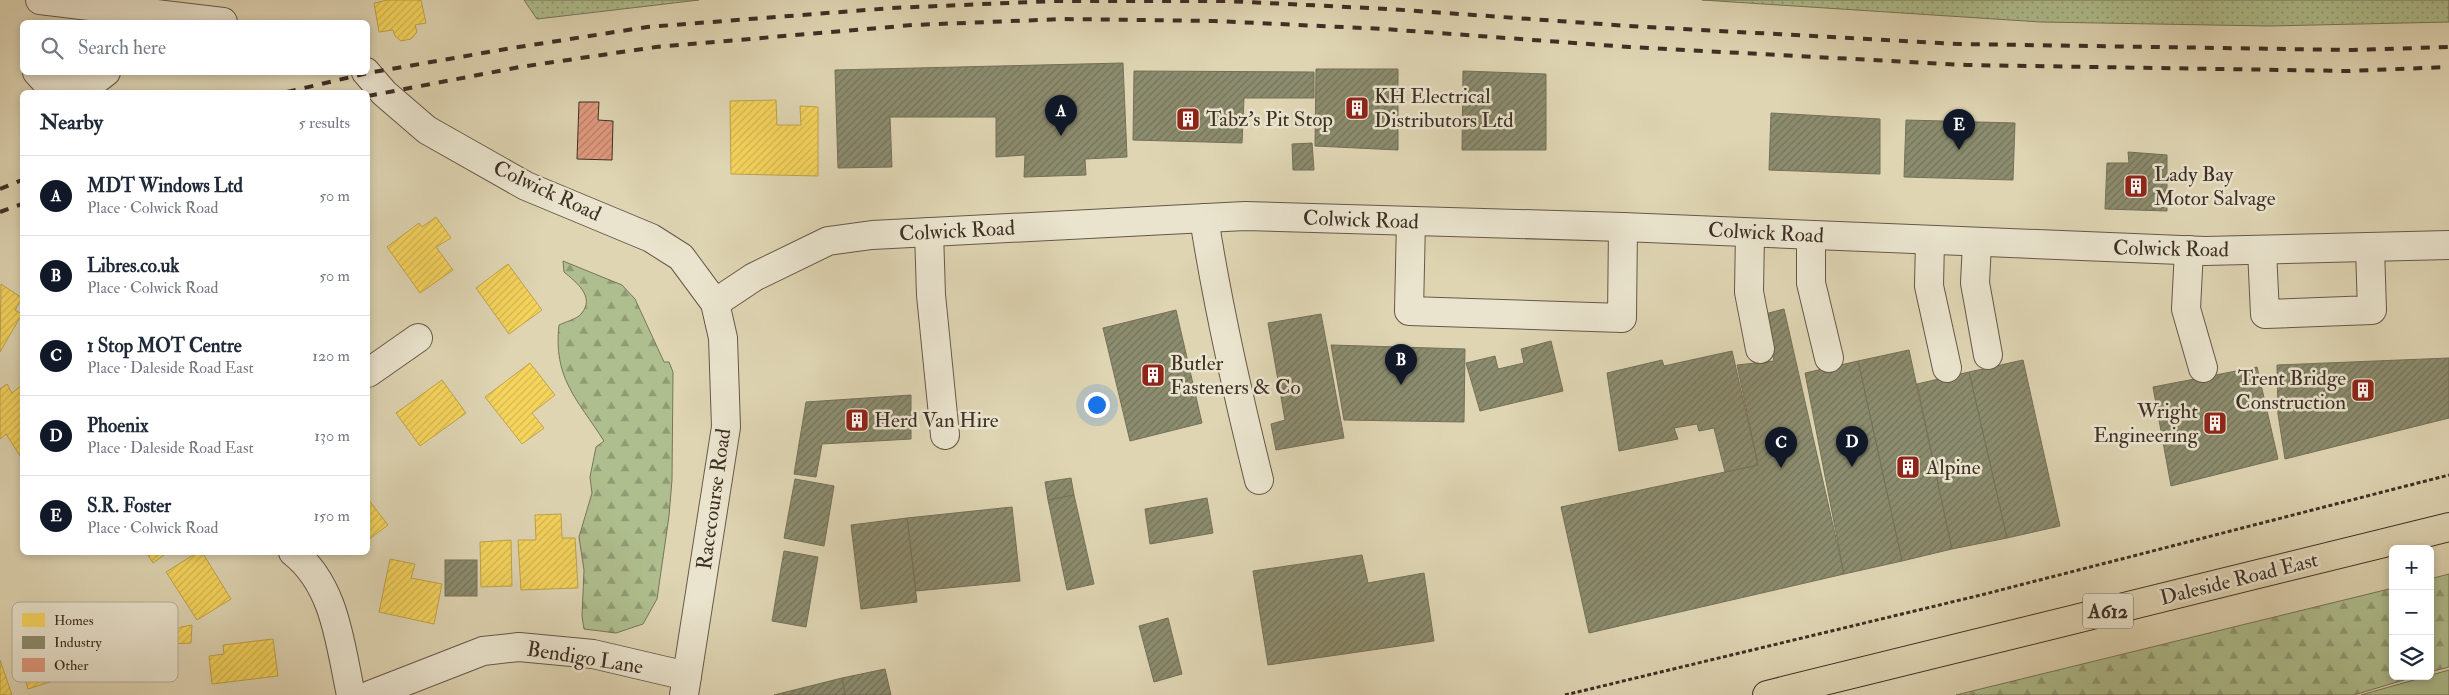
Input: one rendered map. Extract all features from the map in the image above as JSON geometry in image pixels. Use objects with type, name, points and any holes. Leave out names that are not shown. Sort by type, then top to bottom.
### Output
[{"type":"main road","name":"Daleside Road East","points":[[1767,695],[2449,527]]},
{"type":"street","points":[[33,20],[40,0],[135,17],[188,20]]},
{"type":"street","points":[[40,75],[48,84],[93,82],[102,75]]},
{"type":"street","name":"Colwick Road","points":[[369,75],[384,93],[427,130],[526,186],[651,238],[681,256],[715,302],[754,277],[828,241],[872,235],[1245,216],[1623,227],[1977,243],[2189,250],[2449,245]]},
{"type":"street","points":[[1204,218],[1216,301],[1259,480]]},
{"type":"street","points":[[1412,221],[1409,311],[1622,318],[1623,227]]},
{"type":"street","points":[[929,232],[931,295],[944,435]]},
{"type":"street","points":[[1750,233],[1749,292],[1760,349]]},
{"type":"street","points":[[1812,236],[1811,283],[1829,358]]},
{"type":"street","points":[[1930,241],[1929,286],[1946,368]]},
{"type":"street","points":[[1977,243],[1976,283],[1988,355]]},
{"type":"street","points":[[2262,250],[2265,314],[2372,310],[2370,248]]},
{"type":"street","points":[[2189,250],[2186,309],[2203,368]]},
{"type":"street","name":"Racecourse Road","points":[[686,686],[726,427],[723,338],[715,302]]},
{"type":"street","points":[[372,361],[418,338]]},
{"type":"street","points":[[297,555],[305,562],[330,601],[351,695]]},
{"type":"street","name":"Bendigo Lane","points":[[370,695],[483,651],[519,647],[593,654],[686,686]]},
{"type":"path","points":[[1565,695],[1981,595],[2449,475]]},
{"type":"green space","points":[[524,0],[699,0],[537,19]]},
{"type":"green space","points":[[1702,0],[2449,0],[2449,22],[2269,26],[2041,22]]},
{"type":"green space","points":[[563,261],[622,285],[635,299],[664,362],[669,362],[673,372],[672,480],[669,516],[657,599],[643,624],[616,633],[584,629],[582,616],[584,570],[579,537],[592,493],[590,477],[596,447],[604,441],[576,400],[563,374],[558,343],[559,325],[579,316],[585,308],[586,302],[583,290],[564,272]]},
{"type":"green space","points":[[2449,574],[2449,667],[2434,671],[2434,590],[2434,578]]},
{"type":"green space","points":[[2389,589],[2389,680],[2404,680],[2354,695],[1956,695]]},
{"type":"green space","points":[[2449,670],[2449,695],[2361,695],[2414,680],[2434,680],[2434,674]]},
{"type":"building: Homes","points":[[388,0],[421,0],[426,23],[415,25],[417,32],[411,39],[401,41],[395,36],[393,30],[379,32],[374,3]]},
{"type":"building: Homes","points":[[776,100],[777,125],[801,125],[800,106],[818,107],[818,176],[731,174],[730,101]]},
{"type":"building: Homes","points":[[436,217],[451,238],[436,247],[453,270],[420,293],[387,247],[419,223],[422,227]]},
{"type":"building: Homes","points":[[508,264],[542,310],[509,334],[476,288]]},
{"type":"building: Homes","points":[[1,284],[20,297],[20,301],[15,310],[20,313],[20,317],[0,352]]},
{"type":"building: Homes","points":[[530,363],[555,395],[532,413],[544,428],[522,444],[485,397]]},
{"type":"building: Homes","points":[[442,380],[466,413],[420,446],[396,413]]},
{"type":"building: Homes","points":[[7,384],[12,393],[20,387],[20,456],[6,434],[0,439],[0,389]]},
{"type":"building: Homes","points":[[370,502],[388,525],[370,538]]},
{"type":"building: Homes","points":[[561,514],[562,538],[575,538],[578,588],[521,590],[518,540],[536,540],[535,515]]},
{"type":"building: Homes","points":[[511,540],[512,586],[481,587],[480,542]]},
{"type":"building: Homes","points":[[148,555],[164,555],[153,563]]},
{"type":"building: Homes","points":[[193,555],[204,555],[231,599],[197,620],[166,572]]},
{"type":"building: Homes","points":[[390,559],[415,564],[411,578],[442,584],[434,624],[379,612]]},
{"type":"building: Homes","points":[[192,625],[191,643],[178,644],[178,628]]},
{"type":"building: Homes","points":[[273,639],[278,676],[212,684],[209,656],[224,654],[223,645]]},
{"type":"building: Homes","points":[[0,660],[12,695],[0,695]]},
{"type":"building: Homes","points":[[26,682],[50,682],[28,689]]},
{"type":"building: Industry","points":[[1123,63],[1127,157],[1085,159],[1086,175],[1024,177],[1025,155],[996,157],[996,117],[890,117],[892,167],[838,168],[835,70]]},
{"type":"building: Industry","name":"KH Electrical Distributors Ltd","points":[[1316,69],[1398,69],[1398,150],[1315,146]]},
{"type":"building: Industry","name":"Tabz's Pit Stop","points":[[1134,71],[1314,72],[1314,98],[1244,98],[1242,143],[1133,140]]},
{"type":"building: Industry","points":[[1463,71],[1546,74],[1546,150],[1462,150]]},
{"type":"building: Industry","points":[[1771,113],[1880,119],[1880,174],[1769,170]]},
{"type":"building: Industry","points":[[1906,120],[2015,123],[2013,180],[1904,177]]},
{"type":"building: Industry","points":[[1312,143],[1314,170],[1293,170],[1292,144]]},
{"type":"building: Industry","name":"Lady Bay Motor Salvage","points":[[2128,152],[2167,155],[2167,211],[2105,209],[2107,163],[2129,163]]},
{"type":"building: Industry","points":[[1784,309],[1844,574],[1589,633],[1561,507],[1758,465],[1737,365],[1774,361],[1765,314]]},
{"type":"building: Industry","name":"Butler Fasteners & Co","points":[[1176,310],[1202,423],[1130,441],[1103,328]]},
{"type":"building: Industry","points":[[1321,314],[1344,438],[1276,450],[1271,424],[1285,420],[1268,323]]},
{"type":"building: Industry","points":[[1551,341],[1563,391],[1480,411],[1466,363],[1495,356],[1498,369],[1524,363],[1521,349]]},
{"type":"building: Industry","points":[[1331,345],[1465,349],[1464,422],[1344,420]]},
{"type":"building: Industry","name":"Alpine","points":[[1909,350],[1952,549],[1902,561],[1858,361]]},
{"type":"building: Industry","points":[[1732,351],[1758,465],[1725,472],[1714,428],[1699,431],[1697,424],[1674,428],[1678,439],[1619,451],[1607,373],[1662,360],[1664,366]]},
{"type":"building: Industry","name":"Trent Bridge Construction","points":[[2449,358],[2449,418],[2285,459],[2278,414],[2277,365]]},
{"type":"building: Industry","points":[[2023,360],[2060,526],[2007,538],[1969,372]]},
{"type":"building: Industry","points":[[1858,361],[1902,561],[1844,574],[1805,373]]},
{"type":"building: Industry","name":"Wright Engineering","points":[[2257,367],[2278,459],[2171,486],[2153,387]]},
{"type":"building: Industry","points":[[1969,372],[2007,538],[1952,549],[1917,384]]},
{"type":"building: Industry","name":"Herd Van Hire","points":[[911,395],[911,439],[822,444],[816,477],[794,474],[806,402]]},
{"type":"building: Industry","points":[[1071,478],[1074,495],[1048,500],[1045,482]]},
{"type":"building: Industry","points":[[795,479],[834,486],[824,546],[784,538]]},
{"type":"building: Industry","points":[[1074,495],[1094,584],[1067,590],[1048,500]]},
{"type":"building: Industry","points":[[1207,498],[1213,533],[1150,544],[1145,509]]},
{"type":"building: Industry","points":[[1012,507],[1020,581],[916,591],[907,518]]},
{"type":"building: Industry","points":[[907,518],[917,602],[861,609],[851,525]]},
{"type":"building: Industry","points":[[784,551],[818,557],[806,627],[772,621]]},
{"type":"building: Industry","points":[[1362,555],[1368,583],[1424,573],[1434,641],[1268,665],[1253,571]]},
{"type":"building: Industry","points":[[445,560],[477,560],[477,596],[445,596]]},
{"type":"building: Industry","points":[[1168,618],[1182,674],[1154,682],[1139,626]]},
{"type":"building: Industry","points":[[885,669],[891,695],[845,695],[842,678]]},
{"type":"building: Industry","points":[[842,678],[845,695],[774,695]]},
{"type":"building: Other","points":[[579,102],[599,102],[598,120],[613,121],[612,160],[577,159]]},
{"type":"railway","points":[[370,73],[647,27],[892,8],[1054,1],[1226,1],[1389,9],[1629,26],[1959,44],[2352,50],[2449,47]]},
{"type":"railway","points":[[370,96],[520,67],[656,47],[913,25],[1064,19],[1215,21],[1384,29],[1629,47],[1966,65],[2348,71],[2449,67]]},
{"type":"railway","points":[[296,90],[359,75]]},
{"type":"railway","points":[[0,189],[20,181]]},
{"type":"railway","points":[[0,212],[20,205]]},
{"type":"place","name":"KH Electrical Distributors Ltd","points":[[1357,108]]},
{"type":"place","name":"Tabz's Pit Stop","points":[[1188,119]]},
{"type":"place","name":"MDT Windows Ltd","points":[[1061,136]]},
{"type":"place","name":"S.R. Foster","points":[[1959,150]]},
{"type":"place","name":"Lady Bay Motor Salvage","points":[[2136,186]]},
{"type":"place","name":"Butler Fasteners & Co","points":[[1153,375]]},
{"type":"place","name":"Libres.co.uk","points":[[1401,385]]},
{"type":"place","name":"Trent Bridge Construction","points":[[2363,390]]},
{"type":"place","name":"Herd Van Hire","points":[[857,420]]},
{"type":"place","name":"Wright Engineering","points":[[2215,423]]},
{"type":"place","name":"Phoenix","points":[[1852,467]]},
{"type":"place","name":"Alpine","points":[[1908,467]]},
{"type":"place","name":"1 Stop MOT Centre","points":[[1781,468]]}]
